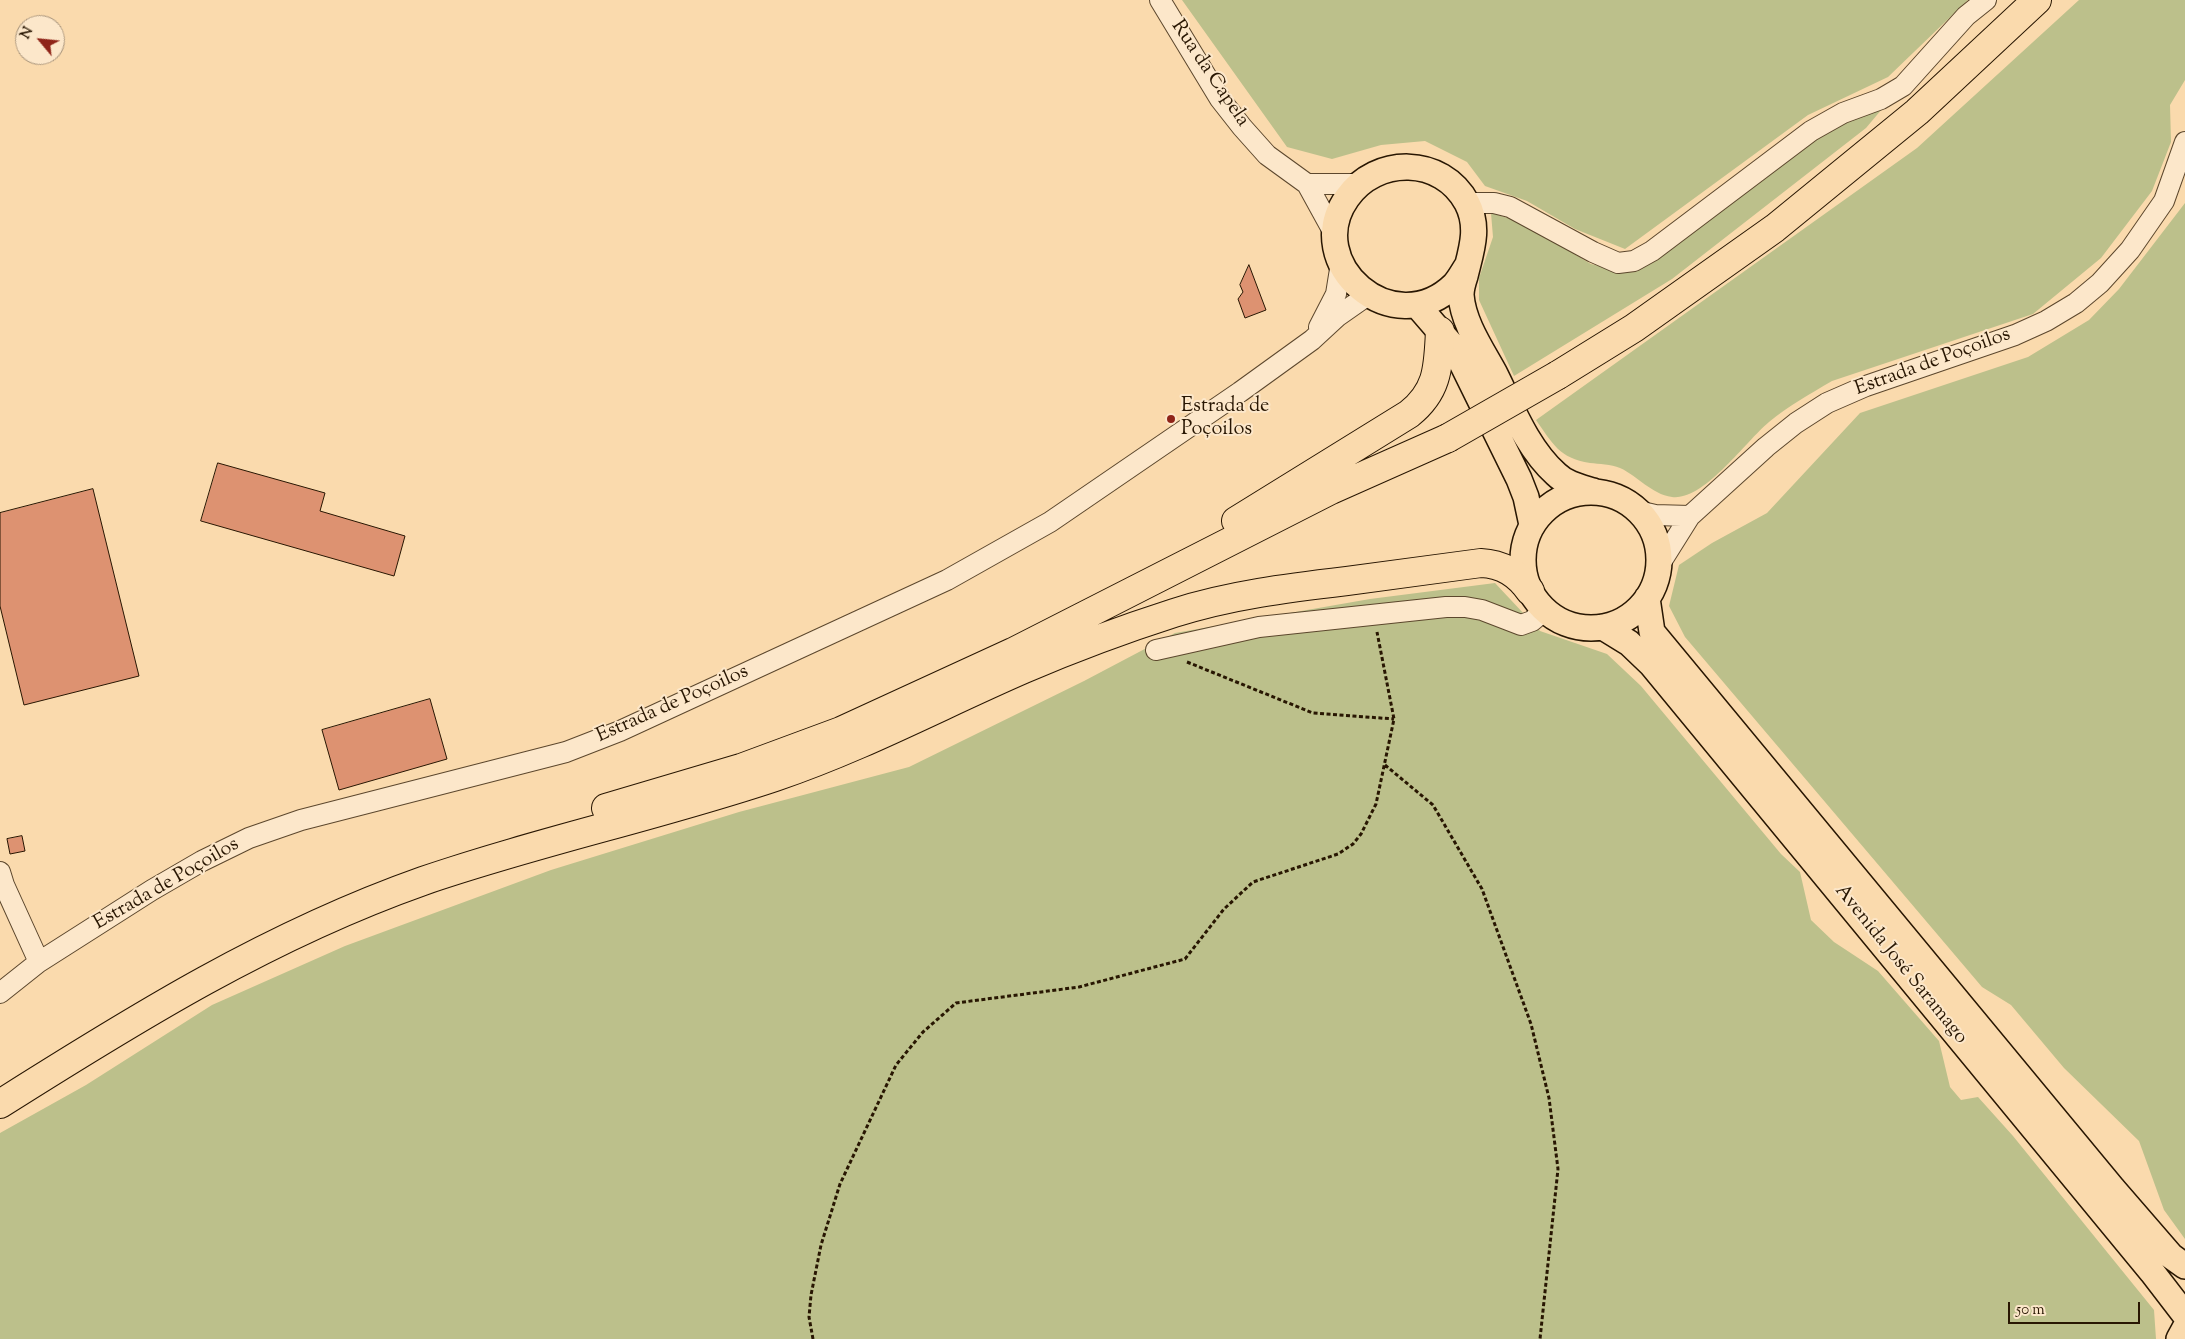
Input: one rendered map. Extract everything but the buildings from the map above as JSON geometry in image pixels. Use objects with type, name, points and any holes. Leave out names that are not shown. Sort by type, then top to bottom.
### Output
[{"type":"highway","points":[[0,1104],[104,1038],[193,986],[266,947],[355,907],[497,857],[688,805],[778,776],[836,754],[1019,660],[1324,510],[1558,375],[1634,328],[1775,228],[1917,112],[2038,0]]},
{"type":"highway","points":[[1019,660],[1146,577],[1408,414],[1422,403],[1432,387],[1437,371],[1440,331]]},
{"type":"highway","points":[[0,1082],[194,964],[322,902],[460,850],[741,768],[841,731],[1019,660],[1232,597],[1481,563],[1490,564],[1514,573],[1522,580],[1537,601]]},
{"type":"main road","name":"Estrada de Poçoilos","points":[[1468,266],[1455,284],[1437,298],[1417,305],[1400,306],[1368,296],[1352,282],[1341,263],[1335,235],[1338,216],[1346,199],[1359,184],[1376,172],[1396,167],[1417,167],[1437,174],[1454,186],[1467,203],[1474,224],[1474,246],[1461,292],[1466,320],[1529,441],[1543,461],[1557,475],[1573,485],[1593,492],[1613,495],[1638,510],[1646,520],[1656,542],[1658,566],[1653,588],[1647,598],[1627,617],[1603,627],[1578,627],[1566,623],[1537,601],[1526,581],[1523,558],[1524,547],[1532,525],[1548,507],[1558,500],[1575,494],[1593,492]]},
{"type":"main road","points":[[1417,305],[1455,350],[1526,497],[1532,525]]},
{"type":"main road","name":"Avenida José Saramago","points":[[1647,598],[1652,632],[2113,1189],[2172,1256],[2185,1266]]},
{"type":"main road","name":"Avenida José Saramago","points":[[1603,627],[1629,643],[1652,665],[2152,1272],[2185,1315]]},
{"type":"main road","points":[[2179,1339],[2185,1328]]},
{"type":"street","name":"Rua da Capela","points":[[1160,0],[1220,99],[1267,154],[1307,184],[1335,235]]},
{"type":"street","points":[[1467,203],[1494,203],[1510,207],[1601,256],[1618,263],[1634,261],[1652,252],[1811,131],[1843,113],[1881,99],[1903,86],[1966,16],[1986,0]]},
{"type":"street","name":"Estrada de Poçoilos","points":[[1658,566],[1690,516],[1766,447],[1796,423],[1827,403],[1866,386],[2015,334],[2046,321],[2076,303],[2100,283],[2130,250],[2164,201],[2185,142]]},
{"type":"street","points":[[1307,184],[1359,184]]},
{"type":"street","name":"Estrada de Poçoilos","points":[[2164,201],[2185,187]]},
{"type":"street","name":"Estrada de Poçoilos","points":[[1312,340],[1336,294],[1341,263]]},
{"type":"street","name":"Estrada de Poçoilos","points":[[0,993],[39,962],[152,890],[202,861],[249,838],[301,820],[566,752],[620,731],[947,580],[1050,522],[1240,392],[1312,340],[1338,316],[1368,296]]},
{"type":"street","name":"Estrada de Poçoilos","points":[[1638,510],[1655,515],[1690,516]]},
{"type":"street","points":[[1156,650],[1260,627],[1446,607],[1465,607],[1482,610],[1521,625],[1532,622],[1537,601]]},
{"type":"street","points":[[0,872],[39,962]]},
{"type":"path","points":[[813,1339],[809,1317],[811,1295],[821,1245],[840,1184],[896,1065],[923,1032],[956,1003],[1079,987],[1185,959],[1224,909],[1253,882],[1338,854],[1353,844],[1361,834],[1376,804],[1394,719],[1374,616]]},
{"type":"path","points":[[1156,650],[1313,713],[1394,719]]},
{"type":"path","points":[[1385,765],[1433,806],[1482,889],[1531,1024],[1549,1098],[1558,1170],[1540,1339]]},
{"type":"green space","points":[[1182,0],[1968,0],[1888,77],[1808,115],[1625,249],[1575,229],[1527,201],[1485,186],[1467,162],[1425,141],[1381,145],[1332,159],[1287,147]]},
{"type":"green space","points":[[2079,0],[2185,0],[2185,80],[2170,105],[2171,142],[2152,191],[2101,258],[2033,314],[1832,381],[1776,416],[1724,468],[1697,490],[1684,496],[1672,497],[1664,495],[1651,489],[1620,468],[1571,458],[1552,443],[1536,420],[1917,148]]},
{"type":"green space","points":[[1882,109],[1866,128],[1672,279],[1514,376],[1479,300],[1479,278],[1493,237],[1491,213],[1521,222],[1591,264],[1627,273],[1835,125]]},
{"type":"green space","points":[[2185,203],[2185,1239],[2164,1210],[2139,1141],[2064,1068],[2011,1005],[1982,987],[1685,637],[1669,606],[1679,565],[1712,543],[1767,513],[1860,413],[2028,357],[2089,320],[2119,289]]},
{"type":"green space","points":[[1495,583],[1540,631],[1607,654],[1641,686],[1781,854],[1800,872],[1811,920],[1834,942],[1878,971],[1939,1041],[1950,1087],[1961,1100],[1978,1097],[2013,1136],[2154,1310],[2156,1339],[0,1339],[0,1133],[86,1085],[212,1005],[345,946],[551,870],[739,812],[909,767],[1084,681],[1175,633],[1370,599]]},
{"type":"place","name":"Estrada de Poçoilos","points":[[1171,419]]}]
